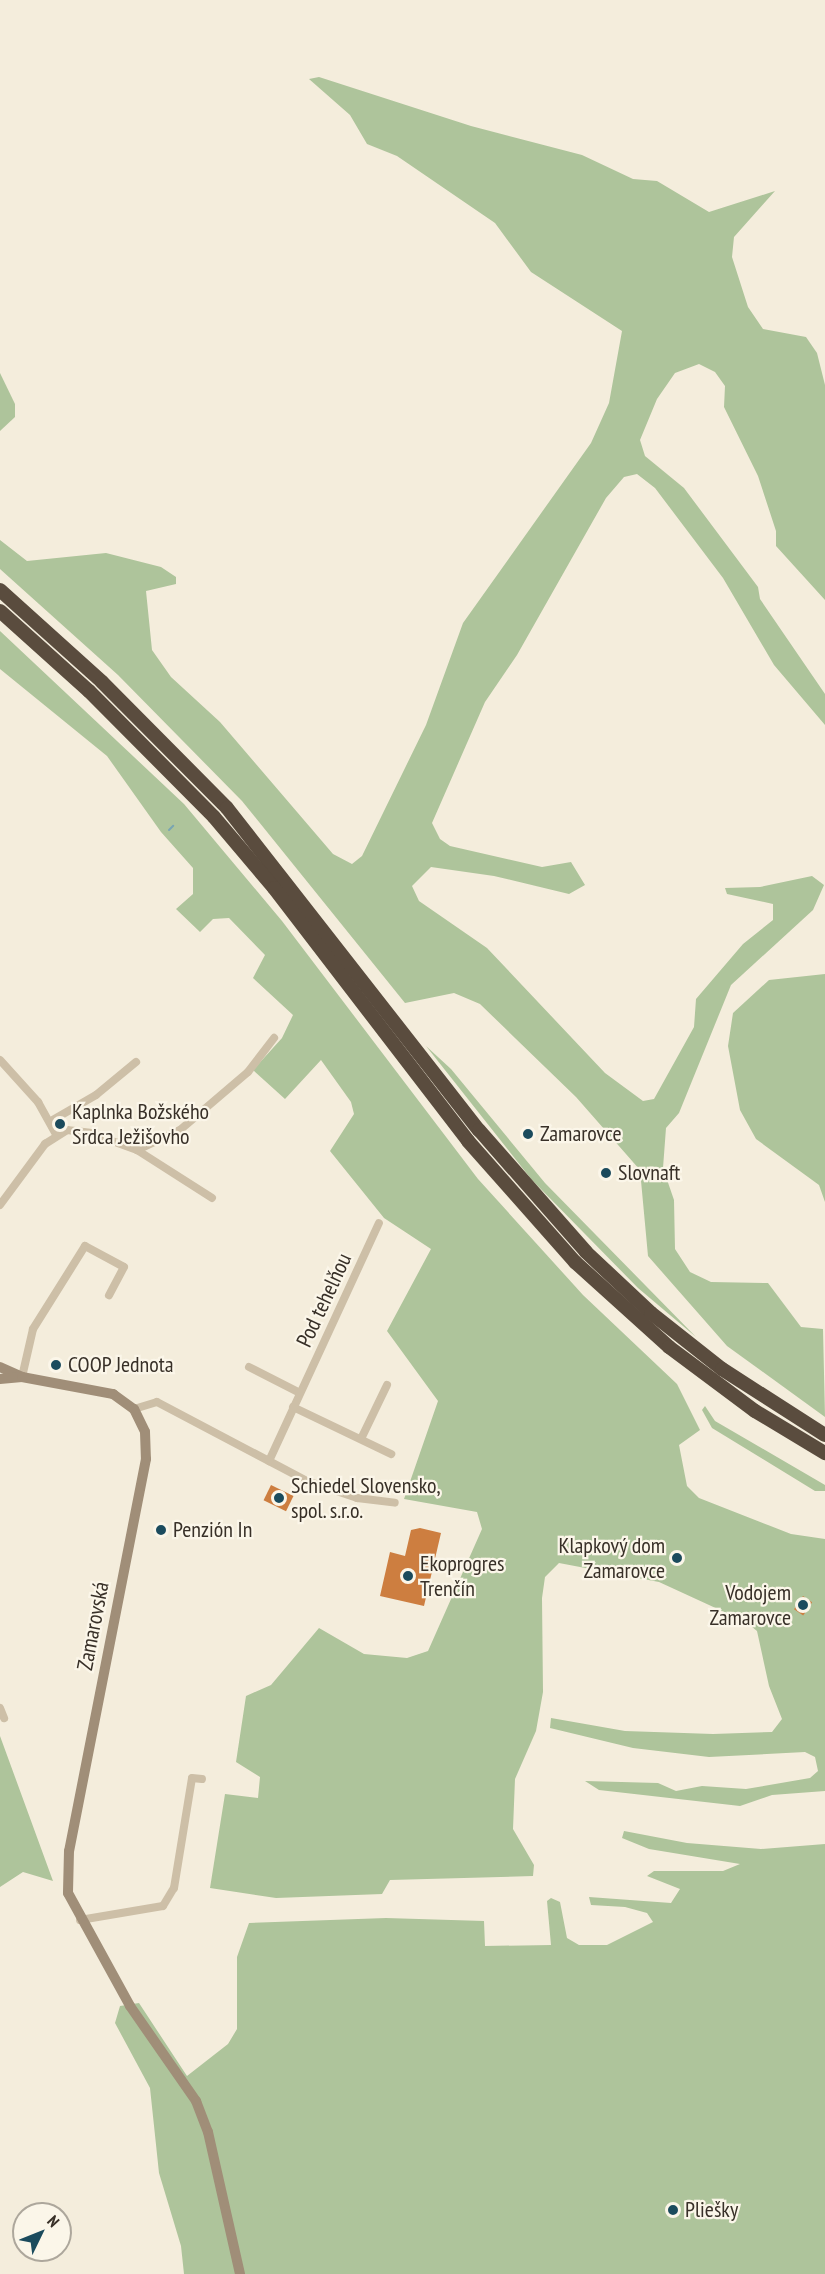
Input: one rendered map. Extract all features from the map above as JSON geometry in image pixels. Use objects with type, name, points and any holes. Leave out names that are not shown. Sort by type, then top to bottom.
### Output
[{"type":"highway","points":[[0,590],[102,682],[227,808],[479,1130],[586,1252],[651,1313],[722,1369],[825,1435]]},
{"type":"highway","points":[[0,611],[90,691],[214,818],[274,888],[474,1148],[575,1262],[669,1347],[755,1411],[825,1453]]},
{"type":"main road","points":[[0,1367],[22,1377]]},
{"type":"main road","points":[[0,1379],[22,1377],[102,1390],[135,1409]]},
{"type":"main road","name":"Zamarovská","points":[[135,1409],[145,1432],[146,1459],[69,1851],[68,1893],[80,1920],[141,2024],[196,2101],[207,2132],[240,2274]]},
{"type":"street","points":[[137,1150],[180,1131],[248,1072],[274,1038]]},
{"type":"street","points":[[0,1060],[51,1121],[56,1134]]},
{"type":"street","points":[[51,1121],[96,1095],[136,1062]]},
{"type":"street","points":[[0,1205],[56,1134],[78,1130],[137,1150],[212,1198]]},
{"type":"street","name":"Pod tehelňou","points":[[269,1461],[380,1223]]},
{"type":"street","points":[[22,1377],[33,1329],[86,1246],[124,1267],[109,1295]]},
{"type":"street","points":[[249,1367],[300,1393]]},
{"type":"street","points":[[361,1439],[387,1385]]},
{"type":"street","points":[[135,1409],[157,1402],[269,1461],[331,1490],[395,1503]]},
{"type":"street","points":[[293,1407],[391,1454]]},
{"type":"street","points":[[0,1708],[4,1718]]},
{"type":"street","points":[[80,1920],[163,1906],[174,1888],[192,1778],[202,1779]]},
{"type":"green space","points":[[319,77],[471,126],[582,155],[633,179],[657,181],[709,212],[775,191],[734,237],[732,257],[748,307],[763,329],[806,337],[817,353],[825,385],[825,600],[776,546],[776,531],[758,476],[724,407],[725,386],[715,372],[699,364],[675,373],[657,399],[640,440],[645,456],[684,488],[758,587],[760,599],[825,694],[825,725],[774,665],[723,578],[655,488],[637,474],[624,477],[606,498],[517,655],[485,702],[432,823],[440,839],[450,846],[542,867],[571,862],[585,885],[569,894],[494,876],[431,867],[412,886],[419,901],[487,948],[605,1073],[643,1101],[654,1099],[694,1027],[696,999],[743,944],[773,920],[773,904],[727,894],[725,888],[760,887],[812,876],[824,885],[813,910],[731,985],[679,1113],[666,1128],[663,1168],[674,1200],[675,1249],[690,1272],[711,1282],[768,1283],[801,1327],[823,1329],[825,1417],[727,1346],[648,1256],[640,1170],[576,1097],[480,1004],[454,993],[405,1003],[242,801],[118,675],[0,569],[0,540],[27,561],[106,553],[161,567],[176,577],[176,584],[146,591],[152,650],[171,677],[220,722],[333,854],[352,864],[362,856],[426,725],[463,623],[591,443],[609,403],[622,331],[531,272],[495,223],[397,156],[367,144],[350,115],[309,79]]},
{"type":"green space","points":[[0,373],[15,404],[15,417],[0,431]]},
{"type":"green space","points":[[0,631],[184,804],[282,921],[478,1179],[583,1295],[677,1384],[700,1430],[679,1445],[687,1486],[699,1498],[791,1534],[825,1539],[825,1791],[772,1795],[740,1806],[599,1790],[585,1781],[658,1783],[676,1791],[702,1786],[746,1789],[810,1778],[818,1771],[815,1757],[805,1752],[709,1757],[633,1748],[550,1728],[551,1718],[625,1731],[713,1734],[772,1732],[782,1719],[769,1686],[757,1631],[746,1622],[659,1582],[559,1563],[545,1577],[542,1598],[543,1692],[536,1731],[515,1779],[513,1829],[534,1865],[533,1876],[390,1880],[382,1894],[276,1898],[210,1888],[225,1794],[258,1798],[260,1777],[236,1762],[246,1696],[271,1685],[319,1628],[364,1654],[407,1658],[428,1651],[482,1529],[477,1512],[404,1499],[438,1401],[387,1331],[431,1249],[384,1218],[330,1151],[354,1114],[351,1102],[321,1060],[285,1099],[253,1070],[282,1038],[293,1015],[253,978],[265,955],[229,918],[213,919],[200,932],[176,909],[193,894],[193,868],[161,832],[107,756],[0,669]]},
{"type":"green space","points":[[825,974],[825,1202],[819,1185],[756,1139],[740,1110],[728,1046],[733,1013],[769,980]]},
{"type":"green space","points":[[426,1046],[451,1069],[545,1183],[696,1337],[638,1288],[532,1180]]},
{"type":"green space","points":[[705,1406],[715,1421],[825,1485],[825,1491],[815,1491],[712,1428],[702,1410]]},
{"type":"green space","points":[[0,1736],[53,1881],[23,1872],[0,1887]]},
{"type":"green space","points":[[624,1831],[687,1843],[761,1849],[825,1844],[825,2274],[184,2274],[181,2246],[159,2173],[150,2088],[115,2023],[120,2006],[139,2003],[187,2076],[228,2044],[237,2029],[237,1957],[249,1923],[386,1918],[484,1921],[485,1946],[551,1945],[547,1901],[551,1898],[560,1902],[567,1938],[579,1945],[607,1945],[653,1922],[647,1913],[625,1907],[591,1905],[589,1897],[671,1903],[680,1889],[647,1876],[654,1871],[723,1871],[740,1864],[649,1849],[622,1838]]},
{"type":"building","name":"Schiedel Slovensko, spol. s.r.o.","points":[[271,1485],[293,1496],[286,1511],[264,1500]]},
{"type":"building","name":"Ekoprogres Trenčín","points":[[420,1528],[441,1533],[424,1606],[380,1596],[390,1552],[405,1556],[411,1530]]},
{"type":"building","name":"Vodojem Zamarovce","points":[[803,1596],[812,1602],[803,1615],[794,1609]]},
{"type":"waterway","points":[[169,830],[173,826]]},
{"type":"place","name":"Kaplnka Božského Srdca Ježišovho","points":[[60,1124]]},
{"type":"place","name":"Zamarovce","points":[[528,1134]]},
{"type":"place","name":"Slovnaft","points":[[606,1173]]},
{"type":"place","name":"COOP Jednota","points":[[56,1365]]},
{"type":"place","name":"Schiedel Slovensko, spol. s.r.o.","points":[[279,1498]]},
{"type":"place","name":"Penzión In","points":[[161,1530]]},
{"type":"place","name":"Klapkový dom Zamarovce","points":[[677,1558]]},
{"type":"place","name":"Ekoprogres Trenčín","points":[[408,1576]]},
{"type":"place","name":"Vodojem Zamarovce","points":[[803,1605]]},
{"type":"place","name":"Pliešky","points":[[673,2210]]}]
